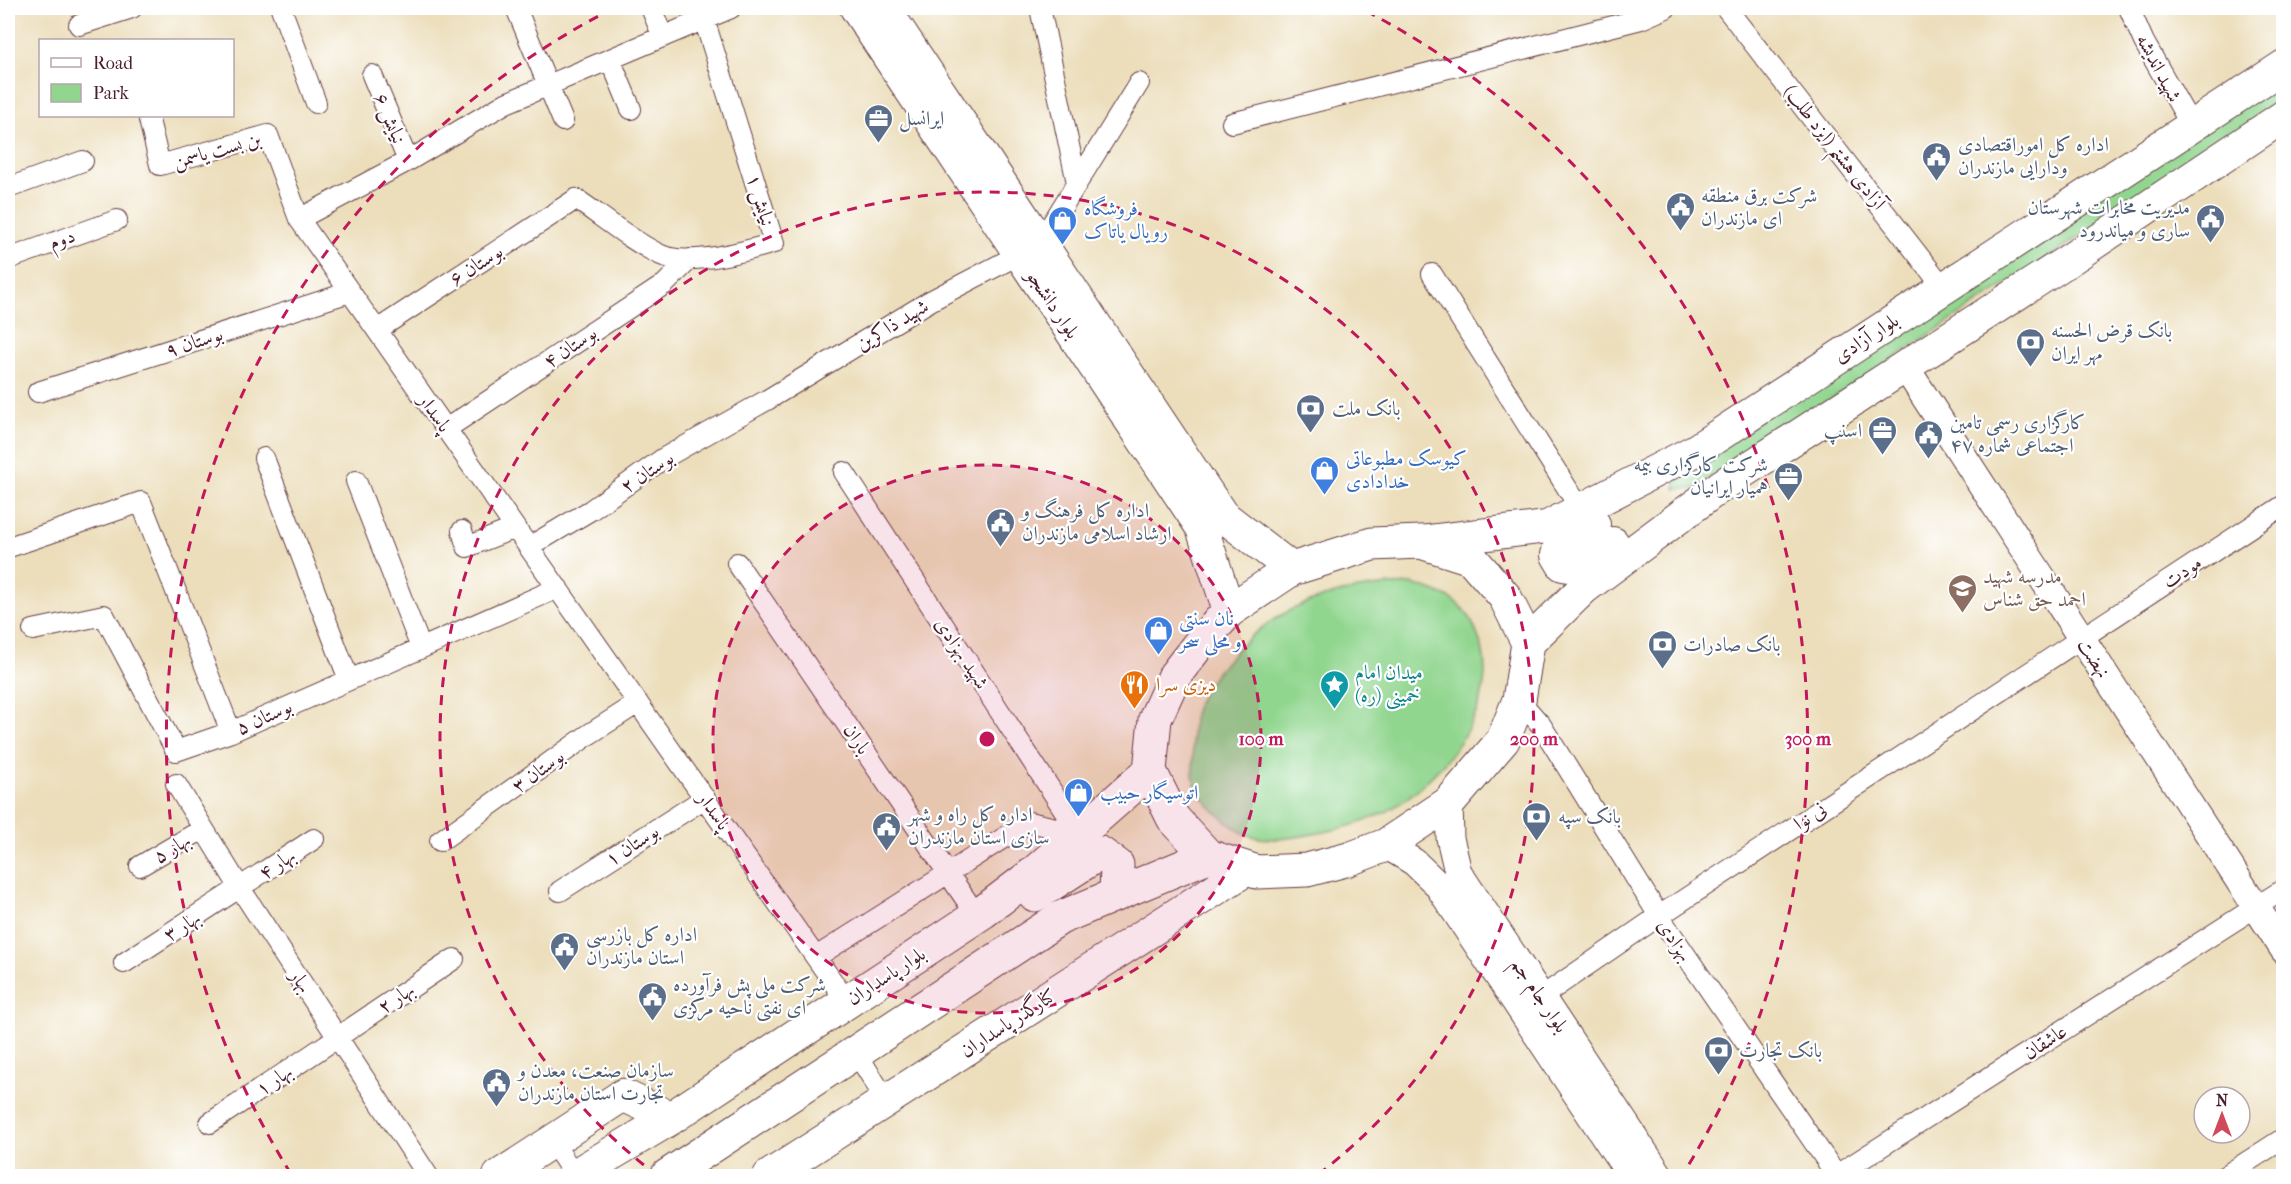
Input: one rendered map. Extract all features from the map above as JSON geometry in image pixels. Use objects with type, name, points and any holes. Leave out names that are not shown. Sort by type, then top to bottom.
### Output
[{"type":"highway","points":[[1421,542],[1471,558],[1505,597],[1528,643],[1519,700],[1503,740],[1449,803],[1386,845],[1349,859],[1307,870],[1257,872],[1208,856],[1173,818],[1150,771],[1155,719],[1175,675],[1202,640],[1229,611],[1292,569],[1372,544],[1421,542]]},
{"type":"highway","name":"بلوار پاسداران","points":[[575,1176],[671,1118],[980,914],[1034,873],[1150,771]]},
{"type":"highway","points":[[980,914],[1017,904],[1044,890],[1100,853],[1117,865],[1116,895]]},
{"type":"highway","points":[[667,1176],[1060,918],[1208,856]]},
{"type":"main road","name":"بلوار دانشجو","points":[[856,8],[1222,515],[1292,569]]},
{"type":"main road","name":"بلوار دانشجو","points":[[884,8],[1202,528],[1229,611]]},
{"type":"main road","name":"بلوار آزادی","points":[[1421,542],[1547,527],[1696,450],[2283,66]]},
{"type":"main road","points":[[1528,643],[1583,589],[1721,486],[1904,365],[2069,260],[2283,116]]},
{"type":"main road","name":"نهضت","points":[[1904,365],[2283,950]]},
{"type":"main road","points":[[1696,450],[1637,500],[1564,540],[1557,549],[1559,561],[1568,568],[1575,567],[1652,516],[1721,486]]},
{"type":"main road","name":"بلوار جام جم","points":[[1449,803],[1450,838],[1458,872],[1541,997],[1564,1054],[1631,1176]]},
{"type":"main road","name":"بلوار جام جم","points":[[1386,845],[1414,862],[1437,884],[1564,1054],[1660,1176]]},
{"type":"main road","name":"کنارگذر پاسداران","points":[[769,1176],[1247,869]]},
{"type":"main road","points":[[499,1176],[622,1095],[671,1118]]},
{"type":"street","points":[[79,25],[132,8]]},
{"type":"street","points":[[281,8],[316,103]]},
{"type":"street","points":[[516,8],[563,121]]},
{"type":"street","points":[[651,8],[663,37]]},
{"type":"street","points":[[298,219],[408,161],[506,103],[731,8]]},
{"type":"street","points":[[1040,8],[1077,183]]},
{"type":"street","points":[[1232,123],[1641,19],[1666,8]]},
{"type":"street","name":"آزادی هشتم (ایزد طلب)","points":[[1726,8],[1943,287]]},
{"type":"street","name":"شهید اندیشه","points":[[2129,8],[2144,42],[2192,127]]},
{"type":"street","name":"نیایش ۱","points":[[576,199],[662,256],[690,259],[749,250],[774,243],[704,19]]},
{"type":"street","points":[[610,59],[631,109]]},
{"type":"street","name":"نیایش ۶","points":[[372,75],[408,161]]},
{"type":"street","points":[[1030,248],[1077,183],[1139,83]]},
{"type":"street","name":"بن بست یاسمن","points":[[149,120],[160,165],[268,135],[298,219]]},
{"type":"street","points":[[8,188],[83,161]]},
{"type":"street","name":"بوستان ۶","points":[[377,330],[576,199]]},
{"type":"street","name":"پاسدار","points":[[298,219],[848,1002]]},
{"type":"street","name":"دوم","points":[[8,259],[117,220]]},
{"type":"street","name":"شهید ذاکرین","points":[[767,400],[930,301],[1030,248]]},
{"type":"street","name":"بوستان ۴","points":[[446,429],[665,284],[690,259]]},
{"type":"street","points":[[1432,274],[1581,510]]},
{"type":"street","name":"بوستان ۹","points":[[38,392],[350,292]]},
{"type":"street","name":"بوستان ۲","points":[[529,547],[591,510],[664,458],[767,400]]},
{"type":"street","points":[[264,458],[349,680]]},
{"type":"street","name":"شهید بهزادی","points":[[844,472],[1079,833]]},
{"type":"street","points":[[356,481],[421,648]]},
{"type":"street","points":[[9,547],[141,502],[231,732]]},
{"type":"street","name":"مودت","points":[[2081,639],[2283,505]]},
{"type":"street","points":[[462,531],[467,548],[515,528]]},
{"type":"street","name":"باران","points":[[737,563],[948,874],[980,914]]},
{"type":"street","name":"بوستان ۵","points":[[33,630],[104,615],[176,751],[231,732],[558,588]]},
{"type":"street","name":"نی نوا","points":[[1541,997],[1659,916],[2081,639]]},
{"type":"street","name":"بهزادی","points":[[1519,700],[1542,725],[1659,916],[1836,1176]]},
{"type":"street","name":"بوستان ۳","points":[[440,841],[588,735],[638,703]]},
{"type":"street","name":"بهار","points":[[176,784],[240,888],[428,1176]]},
{"type":"street","name":"بوستان ۱","points":[[560,891],[705,798]]},
{"type":"street","points":[[816,957],[1029,822],[1079,833]]},
{"type":"street","name":"بهار ۵","points":[[140,866],[204,829]]},
{"type":"street","name":"بهار ۴","points":[[240,888],[314,839]]},
{"type":"street","name":"بهار ۳","points":[[124,963],[240,888]]},
{"type":"street","name":"عاشقان","points":[[1836,1176],[2283,889]]},
{"type":"street","name":"بهار ۲","points":[[338,1036],[454,959]]},
{"type":"street","name":"بهار ۱","points":[[210,1123],[338,1036]]},
{"type":"street","points":[[856,1052],[887,1102]]},
{"type":"street","points":[[2225,1176],[2283,1138]]},
{"type":"street","points":[[552,1141],[575,1176]]},
{"type":"green space","points":[[2283,71],[2283,104],[1693,489],[1675,489],[1679,474]]},
{"type":"green space","points":[[1413,584],[1445,596],[1462,608],[1469,616],[1477,634],[1484,658],[1484,681],[1479,704],[1456,748],[1423,785],[1395,807],[1371,819],[1333,830],[1288,838],[1257,838],[1239,830],[1205,801],[1193,778],[1193,720],[1204,691],[1214,676],[1252,635],[1294,609],[1343,592],[1378,586]]},
{"type":"place","name":"ایرانسل","points":[[878,144]]},
{"type":"place","name":"اداره کل اموراقتصادی ودارایی مازندران","points":[[1937,182]]},
{"type":"place","name":"شرکت برق منطقه ای مازندران","points":[[1680,232]]},
{"type":"place","name":"مدیریت مخابرات شهرستان ساری و میاندرود","points":[[2211,244]]},
{"type":"place","name":"فروشگاه رویال یاتاک","points":[[1063,246]]},
{"type":"place","name":"بانک قرض الحسنه مهر ایران","points":[[2030,368]]},
{"type":"place","name":"بانک ملت","points":[[1311,434]]},
{"type":"place","name":"اسنپ","points":[[1883,456]]},
{"type":"place","name":"کارگزاری رسمی تامین اجتماعی شماره ۴۷","points":[[1929,460]]},
{"type":"place","name":"کیوسک مطبوعاتی خدادادی","points":[[1325,496]]},
{"type":"place","name":"شرکت کارگزاری بیمه همیار ایرانیان","points":[[1789,502]]},
{"type":"place","name":"اداره کل فرهنگ و ارشاد اسلامی مازندران","points":[[1001,548]]},
{"type":"place","name":"مدرسه شهید احمد حق شناس","points":[[1962,614]]},
{"type":"place","name":"نان سنتی و محلی سحر","points":[[1158,656]]},
{"type":"place","name":"بانک صادرات","points":[[1662,670]]},
{"type":"place","name":"دیزی سرا","points":[[1135,710]]},
{"type":"place","name":"میدان امام خمینی (ره)","points":[[1334,710]]},
{"type":"place","name":"اتوسیگار حبیب","points":[[1079,818]]},
{"type":"place","name":"بانک سپه","points":[[1537,842]]},
{"type":"place","name":"اداره کل راه و شهر سازی استان مازندران","points":[[887,852]]},
{"type":"place","name":"اداره کل بازرسی استان مازندران","points":[[565,972]]},
{"type":"place","name":"شرکت ملی پش فرآورده ای نفتی ناحیه مرکزی","points":[[652,1022]]},
{"type":"place","name":"بانک تجارت","points":[[1718,1076]]},
{"type":"place","name":"سازمان صنعت، معدن و تجارت استان مازندران","points":[[497,1108]]}]
